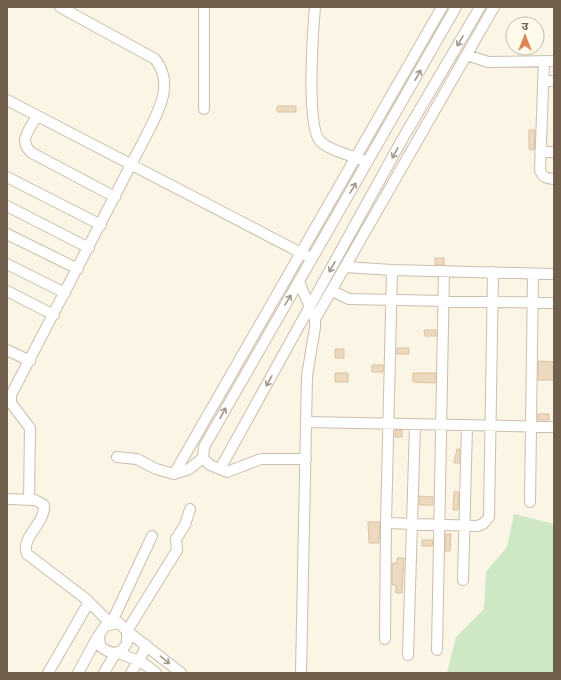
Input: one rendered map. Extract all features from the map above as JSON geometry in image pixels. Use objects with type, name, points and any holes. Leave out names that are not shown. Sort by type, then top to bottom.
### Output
[{"type":"street","points":[[29,500],[30,433],[28,424],[11,403],[11,386],[30,361],[101,225],[161,104],[164,91],[162,71],[158,63],[150,55],[60,7]]},
{"type":"street","points":[[204,7],[204,110]]},
{"type":"street","points":[[315,7],[312,100],[314,130],[316,136],[323,143],[368,162]]},
{"type":"street","points":[[174,474],[357,158],[442,7]]},
{"type":"street","points":[[117,457],[137,459],[156,469],[174,474],[189,469],[203,458],[204,447],[456,7]]},
{"type":"street","points":[[220,469],[416,117],[480,7]]},
{"type":"street","points":[[301,673],[308,370],[315,319],[494,7]]},
{"type":"street","points":[[467,55],[488,62],[549,61],[549,81],[540,152],[542,176],[554,179]]},
{"type":"street","points":[[7,100],[313,259]]},
{"type":"street","points":[[399,108],[416,117]]},
{"type":"street","points":[[37,116],[25,137],[26,148],[32,153],[115,197]]},
{"type":"street","points":[[540,152],[554,152]]},
{"type":"street","points":[[7,177],[101,225]]},
{"type":"street","points":[[7,206],[89,248]]},
{"type":"street","points":[[7,234],[78,269]]},
{"type":"street","points":[[7,264],[65,293]]},
{"type":"street","points":[[346,267],[392,270],[554,274]]},
{"type":"street","points":[[385,639],[386,523],[392,270]]},
{"type":"street","points":[[436,650],[444,271]]},
{"type":"street","points":[[386,523],[464,526],[483,524],[489,517],[493,272]]},
{"type":"street","points":[[530,502],[533,274]]},
{"type":"street","points":[[299,282],[315,319]]},
{"type":"street","points":[[7,291],[54,315]]},
{"type":"street","points":[[332,291],[349,299],[554,303]]},
{"type":"street","points":[[7,350],[30,361]]},
{"type":"street","points":[[306,422],[554,427]]},
{"type":"street","points":[[408,655],[415,425]]},
{"type":"street","points":[[463,580],[467,426]]},
{"type":"street","points":[[203,458],[210,465],[230,471],[261,459],[306,459]]},
{"type":"street","points":[[7,499],[40,502],[45,508],[26,545],[27,554],[90,602],[111,624]]},
{"type":"street","points":[[104,673],[116,653],[125,648],[127,643],[127,631],[178,550],[176,539],[185,525],[190,509]]},
{"type":"street","points":[[111,624],[152,536]]},
{"type":"street","points":[[48,673],[90,602]]},
{"type":"street","points":[[78,673],[105,626],[120,623],[127,631],[181,673]]},
{"type":"street","points":[[99,635],[100,646],[137,660],[156,673]]},
{"type":"street","points":[[131,673],[146,645]]},
{"type":"green space","points":[[514,514],[554,524],[554,673],[447,673],[456,637],[484,609],[486,572],[507,547]]},
{"type":"building","points":[[277,106],[296,106],[296,112],[277,112]]},
{"type":"building","points":[[529,130],[535,130],[534,150],[529,149]]},
{"type":"building","points":[[435,258],[444,258],[444,265],[435,265]]},
{"type":"building","points":[[424,330],[436,330],[436,336],[425,336]]},
{"type":"building","points":[[397,348],[409,348],[409,354],[397,354]]},
{"type":"building","points":[[335,349],[344,349],[344,358],[335,358]]},
{"type":"building","points":[[538,361],[554,362],[554,380],[538,380]]},
{"type":"building","points":[[372,365],[383,365],[383,372],[372,372]]},
{"type":"building","points":[[335,373],[348,373],[348,382],[335,382]]},
{"type":"building","points":[[413,373],[436,373],[435,383],[413,382]]},
{"type":"building","points":[[538,414],[549,414],[549,420],[538,420]]},
{"type":"building","points":[[395,430],[402,430],[402,437],[395,437]]},
{"type":"building","points":[[457,449],[460,449],[460,463],[454,463]]},
{"type":"building","points":[[454,492],[459,492],[458,510],[453,510]]},
{"type":"building","points":[[419,496],[433,497],[433,505],[419,505]]},
{"type":"building","points":[[368,522],[380,522],[379,543],[369,543]]},
{"type":"building","points":[[446,534],[451,534],[450,551],[445,551]]},
{"type":"building","points":[[422,540],[433,540],[432,546],[422,546]]},
{"type":"building","points":[[397,558],[404,558],[402,593],[396,593],[396,585],[392,585],[392,563],[397,563]]}]
